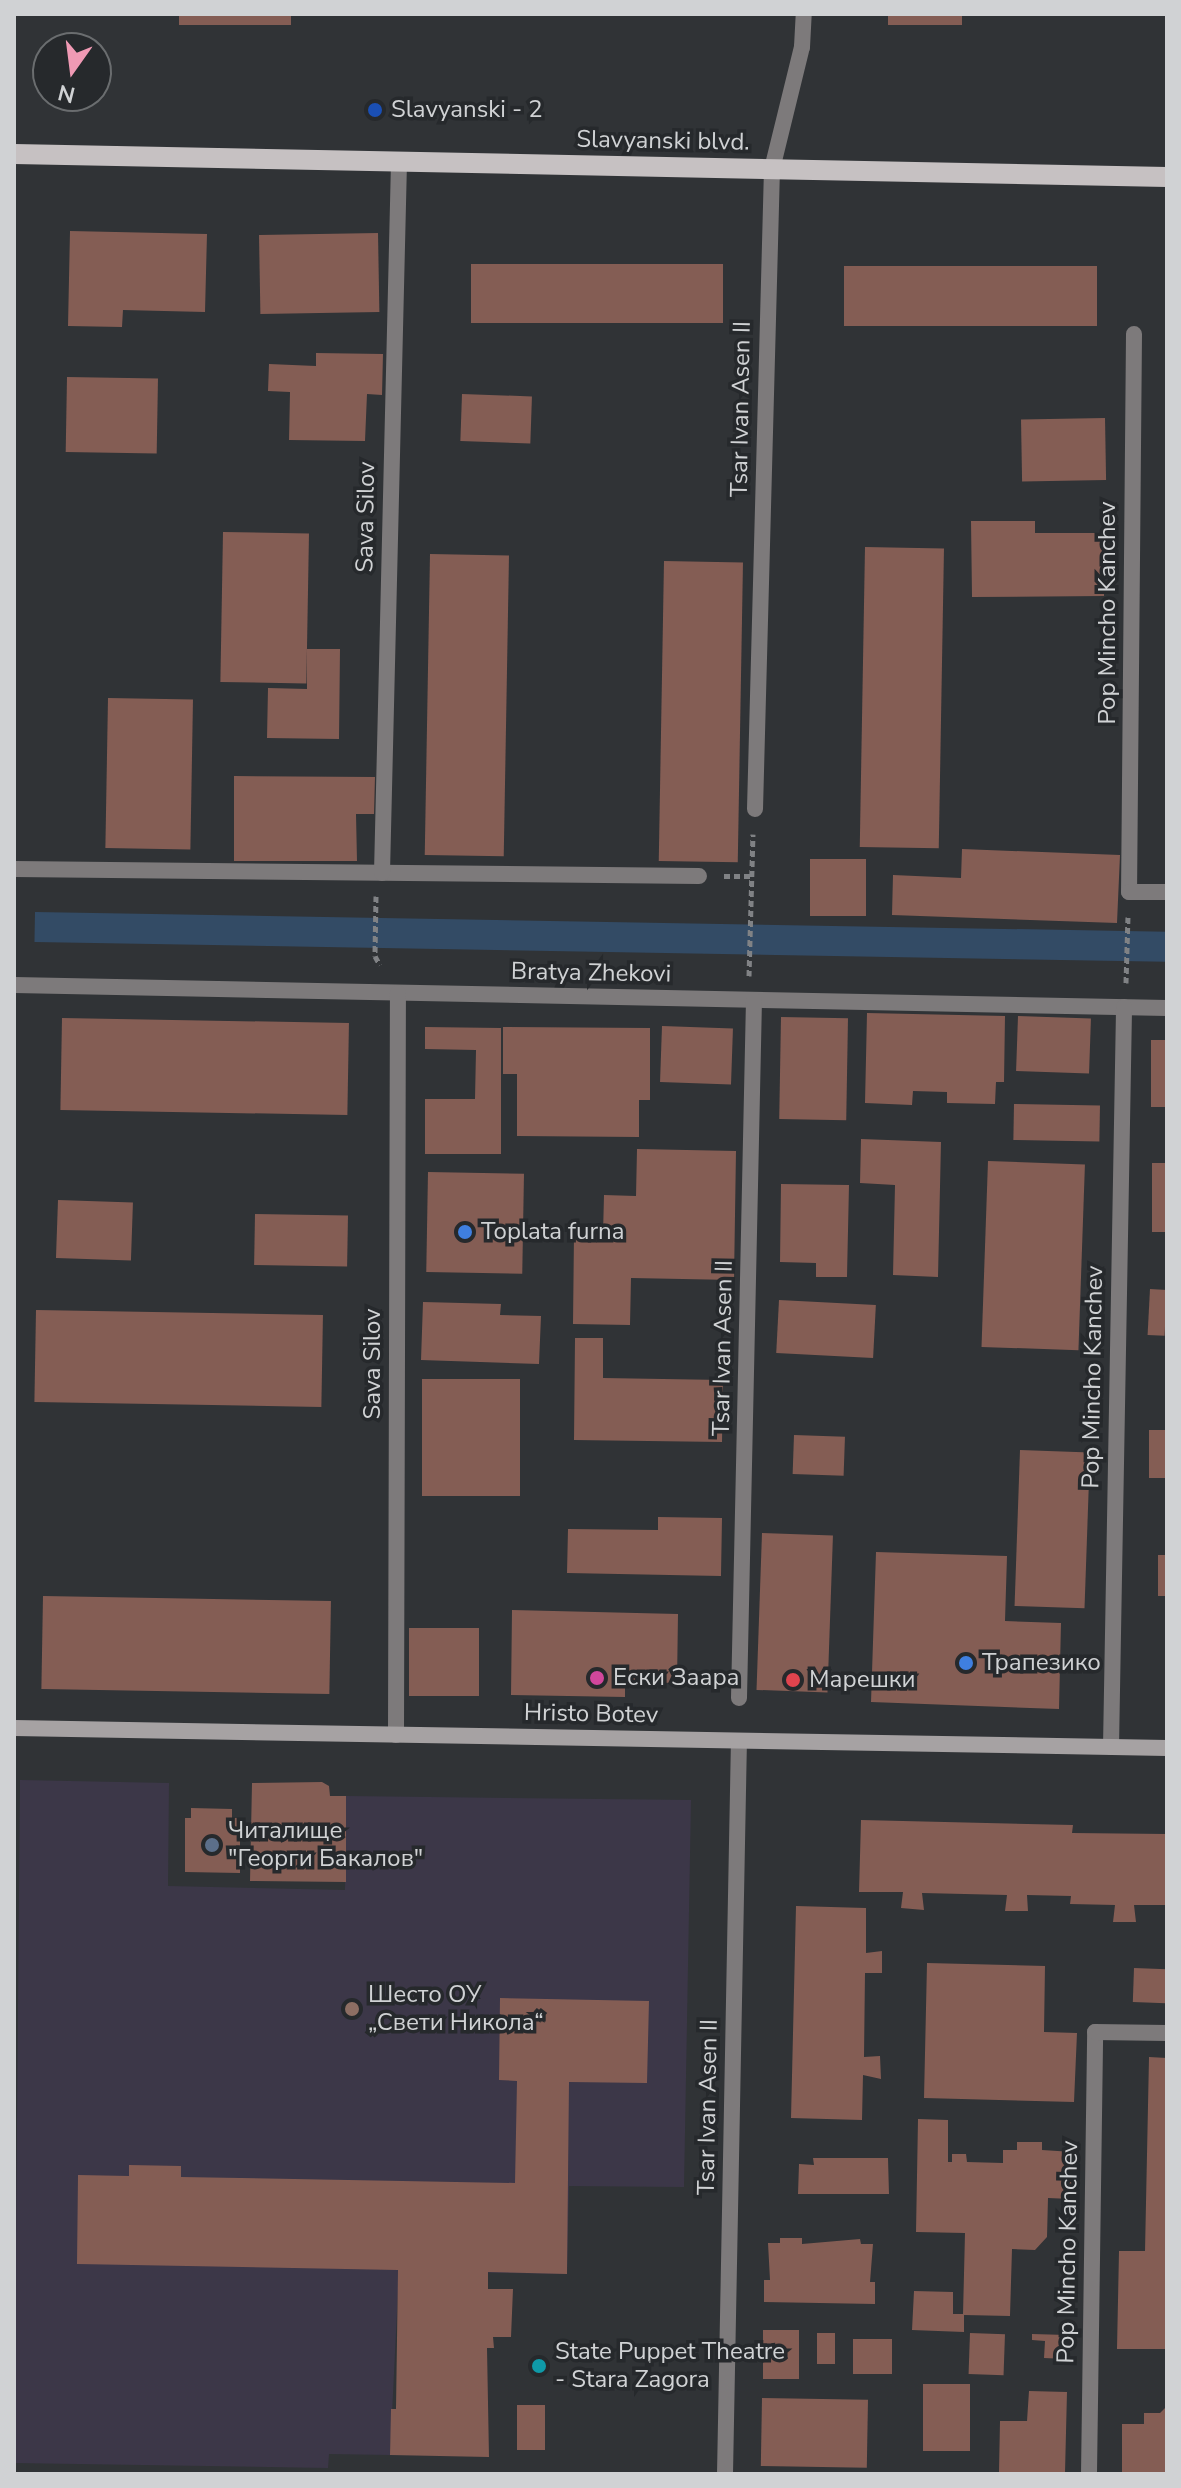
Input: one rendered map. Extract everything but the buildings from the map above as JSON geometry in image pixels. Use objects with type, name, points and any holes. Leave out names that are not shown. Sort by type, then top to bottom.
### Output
[{"type":"main road","name":"Slavyanski blvd.","points":[[14,154],[1167,177]]},
{"type":"street","name":"Tsar Ivan Asen II","points":[[755,809],[772,169],[802,47],[804,14]]},
{"type":"street","name":"Sava Silov","points":[[382,873],[399,161]]},
{"type":"street","name":"Pop Mincho Kanchev","points":[[1134,334],[1129,892],[1167,892]]},
{"type":"street","points":[[14,869],[699,876]]},
{"type":"street","name":"Bratya Zhekovi","points":[[14,985],[1167,1008]]},
{"type":"street","name":"Sava Silov","points":[[396,1735],[398,993]]},
{"type":"street","name":"Tsar Ivan Asen II","points":[[739,1698],[754,1000]]},
{"type":"street","name":"Pop Mincho Kanchev","points":[[1111,1747],[1124,1007]]},
{"type":"street","name":"Hristo Botev","points":[[14,1728],[1167,1748]]},
{"type":"street","name":"Tsar Ivan Asen II","points":[[725,2474],[739,1741]]},
{"type":"street","name":"Pop Mincho Kanchev","points":[[1089,2474],[1095,2032],[1167,2033]]},
{"type":"path","points":[[747,966],[755,809]]},
{"type":"path","points":[[375,956],[376,910]]},
{"type":"path","points":[[1126,983],[1128,925]]},
{"type":"shaded area","name":"Шесто ОУ „Свети Никола“","points":[[20,1780],[169,1783],[168,1886],[345,1890],[346,1796],[691,1800],[684,2187],[569,2186],[567,2274],[399,2271],[390,2455],[329,2454],[328,2468],[14,2463]]},
{"type":"water","points":[[35,912],[1167,932],[1166,962],[34,942]]},
{"type":"place","name":"Slavyanski - 2","points":[[375,110]]},
{"type":"place","name":"Toplata furna","points":[[465,1232]]},
{"type":"place","name":"Трапезико","points":[[966,1663]]},
{"type":"place","name":"Ески Заара","points":[[597,1678]]},
{"type":"place","name":"Марешки","points":[[793,1680]]},
{"type":"place","name":"Читалище \"Георги Бакалов\"","points":[[212,1845]]},
{"type":"place","name":"Шесто ОУ „Свети Никола“","points":[[352,2009]]},
{"type":"place","name":"State Puppet Theatre - Stara Zagora","points":[[539,2366]]}]
